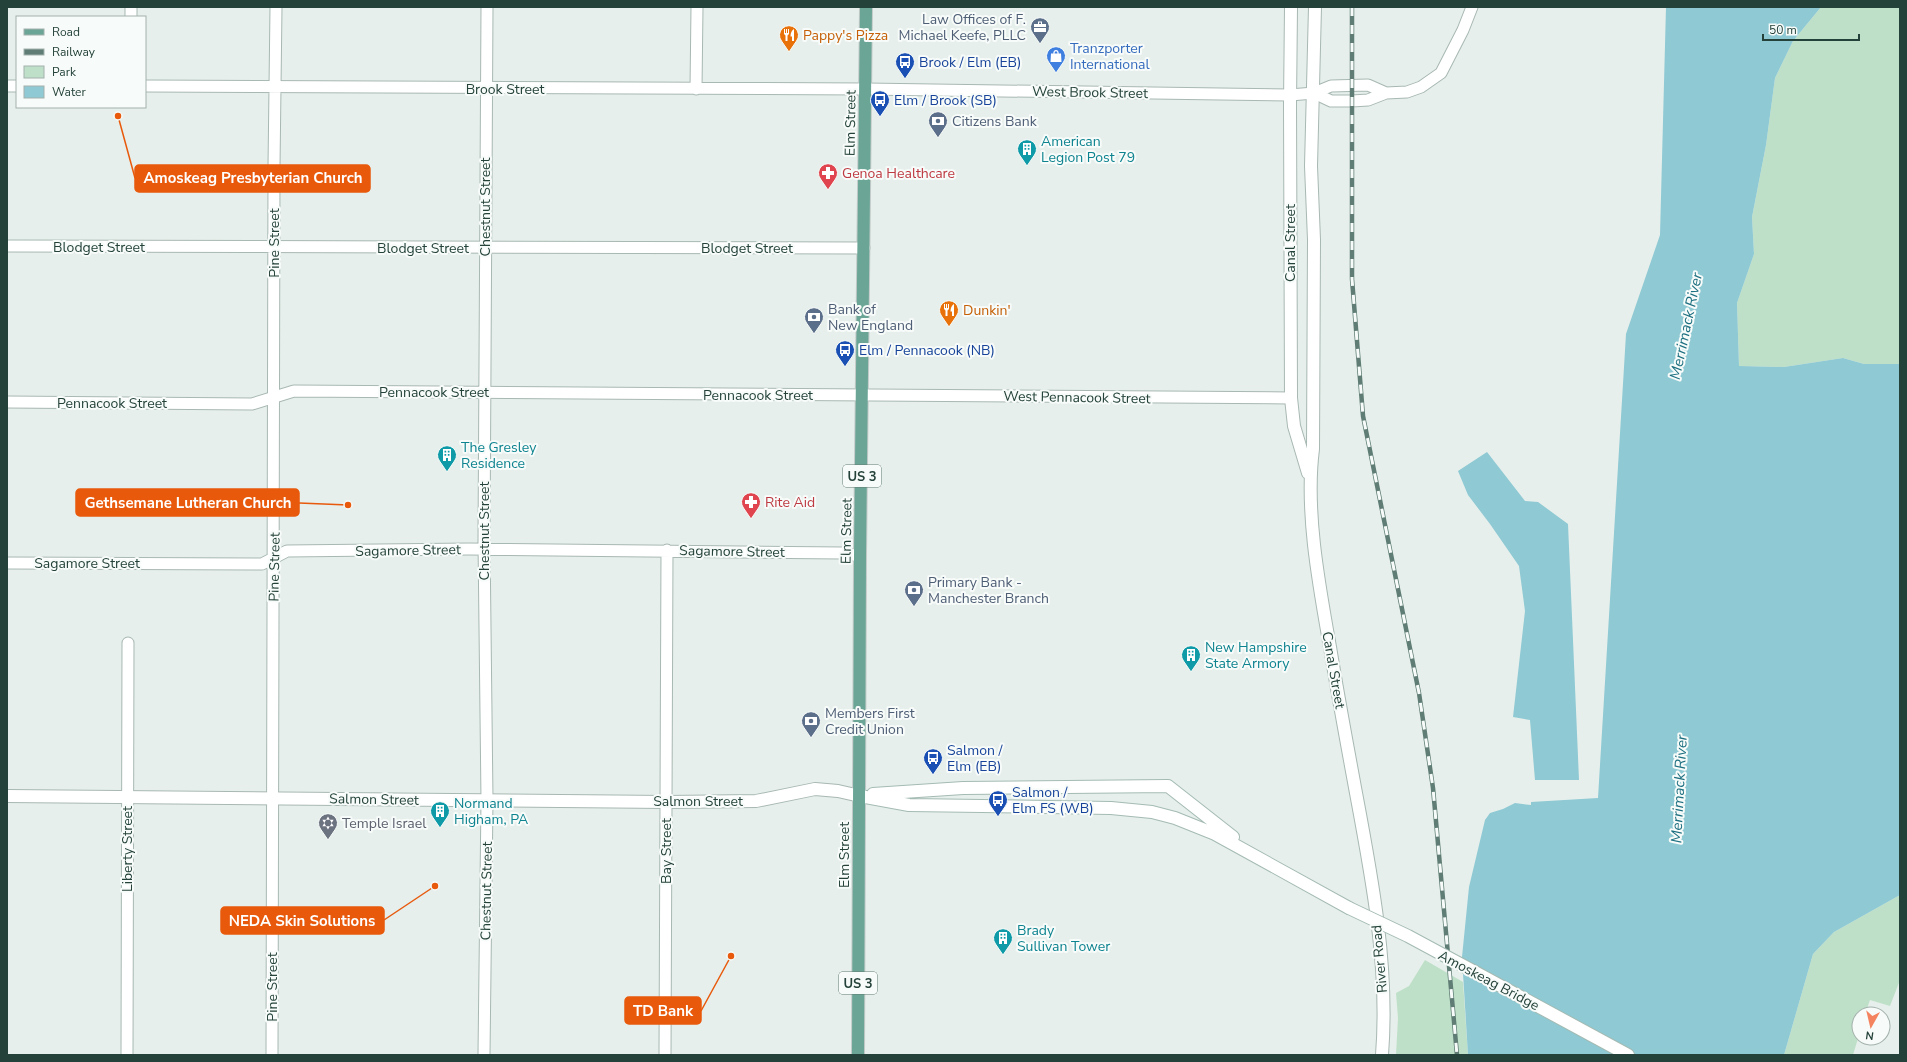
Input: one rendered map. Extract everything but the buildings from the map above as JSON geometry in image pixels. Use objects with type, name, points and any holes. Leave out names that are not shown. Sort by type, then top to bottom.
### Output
[{"type":"main road","name":"Elm Street","points":[[858,1055],[860,556],[866,7]]},
{"type":"street","name":"Pine Street","points":[[272,1055],[276,7]]},
{"type":"street","name":"Chestnut Street","points":[[484,1055],[487,800],[484,392],[487,7]]},
{"type":"street","points":[[696,89],[697,7]]},
{"type":"street","name":"Canal Street","points":[[1291,7],[1291,398],[1294,426],[1301,455],[1309,476]]},
{"type":"street","name":"Canal Street","points":[[1315,7],[1311,166],[1314,240],[1313,434],[1309,476],[1320,595],[1369,863]]},
{"type":"street","points":[[1314,93],[1331,86],[1368,85],[1386,92],[1407,92],[1421,87],[1441,72],[1463,30],[1472,7]]},
{"type":"street","name":"Brook Street","points":[[146,86],[486,89],[866,89]]},
{"type":"street","name":"West Brook Street","points":[[866,89],[1290,95],[1314,93]]},
{"type":"street","points":[[1314,93],[1331,101],[1352,101],[1368,100],[1386,92]]},
{"type":"street","name":"Blodget Street","points":[[7,246],[275,248],[864,248]]},
{"type":"street","name":"Pennacook Street","points":[[7,402],[252,404],[294,391],[862,396]]},
{"type":"street","name":"West Pennacook Street","points":[[862,396],[940,395],[1291,398]]},
{"type":"street","name":"Sagamore Street","points":[[7,563],[262,564],[287,551],[484,549],[842,553],[860,556]]},
{"type":"street","name":"Bay Street","points":[[665,1055],[667,550]]},
{"type":"street","name":"Liberty Street","points":[[127,1055],[126,796],[128,643]]},
{"type":"street","points":[[860,796],[962,788],[1168,786],[1258,858]]},
{"type":"street","name":"Salmon Street","points":[[7,796],[666,802],[756,801],[815,789],[838,791],[860,796]]},
{"type":"street","points":[[860,796],[910,805],[1111,808],[1146,811],[1175,818],[1194,825],[1215,834],[1258,858]]},
{"type":"street","name":"Amoskeag Bridge","points":[[1258,858],[1349,908],[1408,936],[1628,1055]]},
{"type":"street","name":"River Road","points":[[1369,863],[1382,984],[1384,1014],[1382,1055]]},
{"type":"green space","points":[[1821,7],[1900,7],[1900,364],[1864,364],[1843,358],[1784,367],[1739,366],[1737,303],[1754,254],[1752,217],[1766,145],[1775,78],[1793,41]]},
{"type":"green space","points":[[1900,895],[1900,980],[1890,1006],[1870,1000],[1868,1006],[1851,1006],[1851,1046],[1856,1046],[1853,1055],[1784,1055],[1813,954],[1834,932]]},
{"type":"green space","points":[[1425,960],[1463,982],[1468,1055],[1396,1055],[1398,1018],[1396,993],[1409,986]]},
{"type":"water","name":"Merrimack River","points":[[1666,7],[1821,7],[1793,41],[1775,78],[1766,145],[1752,217],[1754,254],[1737,303],[1739,366],[1784,367],[1843,358],[1864,364],[1900,364],[1900,895],[1834,932],[1813,954],[1784,1055],[1468,1055],[1462,957],[1469,887],[1485,820],[1490,813],[1515,803],[1531,805],[1531,802],[1598,798],[1626,334],[1660,235]]},
{"type":"water","points":[[1487,452],[1525,501],[1538,502],[1568,524],[1579,780],[1535,780],[1530,720],[1513,717],[1525,611],[1519,566],[1468,495],[1458,471]]},
{"type":"railway","points":[[1352,7],[1352,279],[1363,416],[1419,693],[1433,788],[1457,1055]]},
{"type":"place","name":"Law Offices of F. Michael Keefe, PLLC","points":[[1040,44]]},
{"type":"place","name":"Pappy's Pizza","points":[[789,52]]},
{"type":"place","name":"Tranzporter International","points":[[1056,73]]},
{"type":"place","name":"Brook / Elm (EB)","points":[[905,79]]},
{"type":"place","name":"Amoskeag Presbyterian Church","points":[[118,116]]},
{"type":"place","name":"Elm / Brook (SB)","points":[[880,117]]},
{"type":"place","name":"Citizens Bank","points":[[938,138]]},
{"type":"place","name":"American Legion Post 79","points":[[1027,166]]},
{"type":"place","name":"Genoa Healthcare","points":[[828,190]]},
{"type":"place","name":"Dunkin'","points":[[949,327]]},
{"type":"place","name":"Bank of New England","points":[[814,334]]},
{"type":"place","name":"Elm / Pennacook (NB)","points":[[845,367]]},
{"type":"place","name":"The Gresley Residence","points":[[447,472]]},
{"type":"place","name":"Gethsemane Lutheran Church","points":[[348,505]]},
{"type":"place","name":"Rite Aid","points":[[751,519]]},
{"type":"place","name":"Primary Bank - Manchester Branch","points":[[914,607]]},
{"type":"place","name":"New Hampshire State Armory","points":[[1191,672]]},
{"type":"place","name":"Members First Credit Union","points":[[811,738]]},
{"type":"place","name":"Salmon / Elm (EB)","points":[[933,775]]},
{"type":"place","name":"Salmon / Elm FS (WB)","points":[[998,817]]},
{"type":"place","name":"Normand Higham, PA","points":[[440,828]]},
{"type":"place","name":"Temple Israel","points":[[328,840]]},
{"type":"place","name":"NEDA Skin Solutions","points":[[435,886]]},
{"type":"place","name":"Brady Sullivan Tower","points":[[1003,955]]},
{"type":"place","name":"TD Bank","points":[[731,956]]}]
